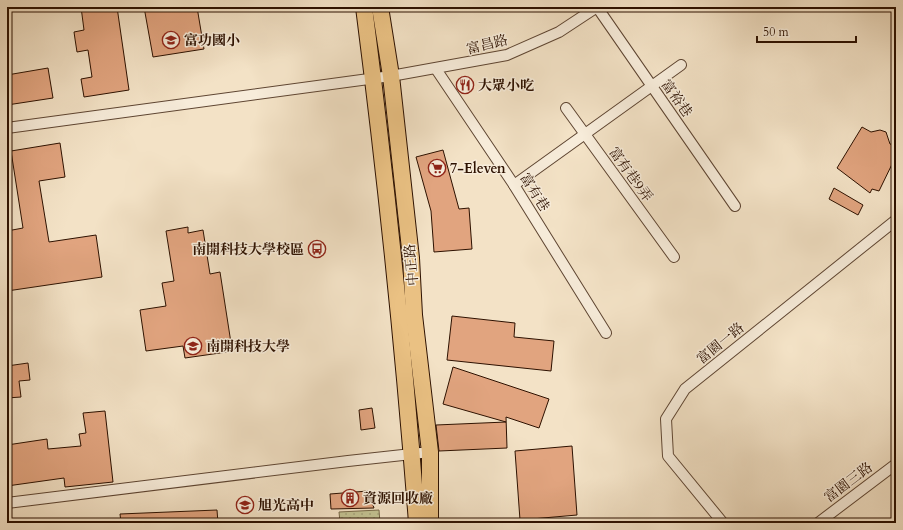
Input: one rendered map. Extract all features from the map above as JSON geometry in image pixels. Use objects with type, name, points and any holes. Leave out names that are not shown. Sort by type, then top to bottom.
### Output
[{"type":"main road","name":"中正路","points":[[364,7],[395,261],[413,454],[417,523]]},
{"type":"main road","name":"中正路","points":[[380,7],[391,76],[411,258],[414,315],[430,452],[430,523]]},
{"type":"street","name":"富昌路","points":[[7,128],[391,76],[507,55],[559,32],[597,7]]},
{"type":"street","name":"富裕巷","points":[[597,7],[735,206]]},
{"type":"street","points":[[514,185],[584,133],[681,65]]},
{"type":"street","name":"富有巷","points":[[436,69],[514,185],[606,333]]},
{"type":"street","name":"富有巷9弄","points":[[566,108],[674,256]]},
{"type":"street","name":"富園一路","points":[[723,523],[668,456],[666,419],[685,389],[896,220]]},
{"type":"street","points":[[7,503],[430,452]]},
{"type":"street","name":"富園三路","points":[[818,523],[896,464]]},
{"type":"shaded area","points":[[379,510],[380,523],[340,522],[339,512]]},
{"type":"building","points":[[81,7],[117,7],[129,90],[84,97],[81,79],[92,77],[88,50],[77,52],[74,32],[84,30]]},
{"type":"building","points":[[144,7],[197,7],[204,49],[153,57]]},
{"type":"building","points":[[48,68],[53,98],[7,105],[7,75]]},
{"type":"building","points":[[862,127],[871,132],[880,130],[886,132],[890,144],[896,146],[896,156],[879,191],[872,189],[870,193],[837,168]]},
{"type":"building","points":[[60,143],[65,177],[39,181],[49,242],[96,235],[102,277],[7,291],[7,231],[23,228],[11,151]]},
{"type":"building","points":[[443,150],[459,209],[469,208],[472,249],[434,252],[431,211],[416,157]]},
{"type":"building","points":[[834,188],[863,205],[858,215],[829,199]]},
{"type":"building","points":[[188,227],[188,233],[203,230],[210,274],[220,272],[231,343],[225,344],[227,352],[185,358],[183,346],[146,351],[140,310],[166,306],[162,283],[174,281],[166,231]]},
{"type":"building","points":[[452,316],[515,323],[514,337],[554,341],[551,371],[447,360]]},
{"type":"building","points":[[28,363],[30,380],[19,381],[21,397],[7,398],[7,366]]},
{"type":"building","points":[[453,367],[549,399],[539,428],[506,417],[507,448],[439,451],[436,425],[506,422],[443,404]]},
{"type":"building","points":[[372,408],[375,428],[361,430],[359,410]]},
{"type":"building","points":[[105,411],[113,482],[65,487],[64,478],[7,486],[7,445],[47,439],[48,449],[81,446],[79,434],[86,433],[83,413]]},
{"type":"building","points":[[572,446],[577,515],[520,520],[515,451]]},
{"type":"building","name":"資源回收廠","points":[[368,491],[374,508],[331,509],[330,494]]},
{"type":"building","points":[[217,510],[218,523],[121,523],[120,514]]},
{"type":"place","name":"富功國小","points":[[171,40]]},
{"type":"place","name":"大眾小吃","points":[[465,85]]},
{"type":"place","name":"7-Eleven","points":[[437,168]]},
{"type":"place","name":"南開科技大學校區","points":[[317,249]]},
{"type":"place","name":"南開科技大學","points":[[193,346]]},
{"type":"place","name":"資源回收廠","points":[[350,498]]},
{"type":"place","name":"旭光高中","points":[[245,505]]}]
